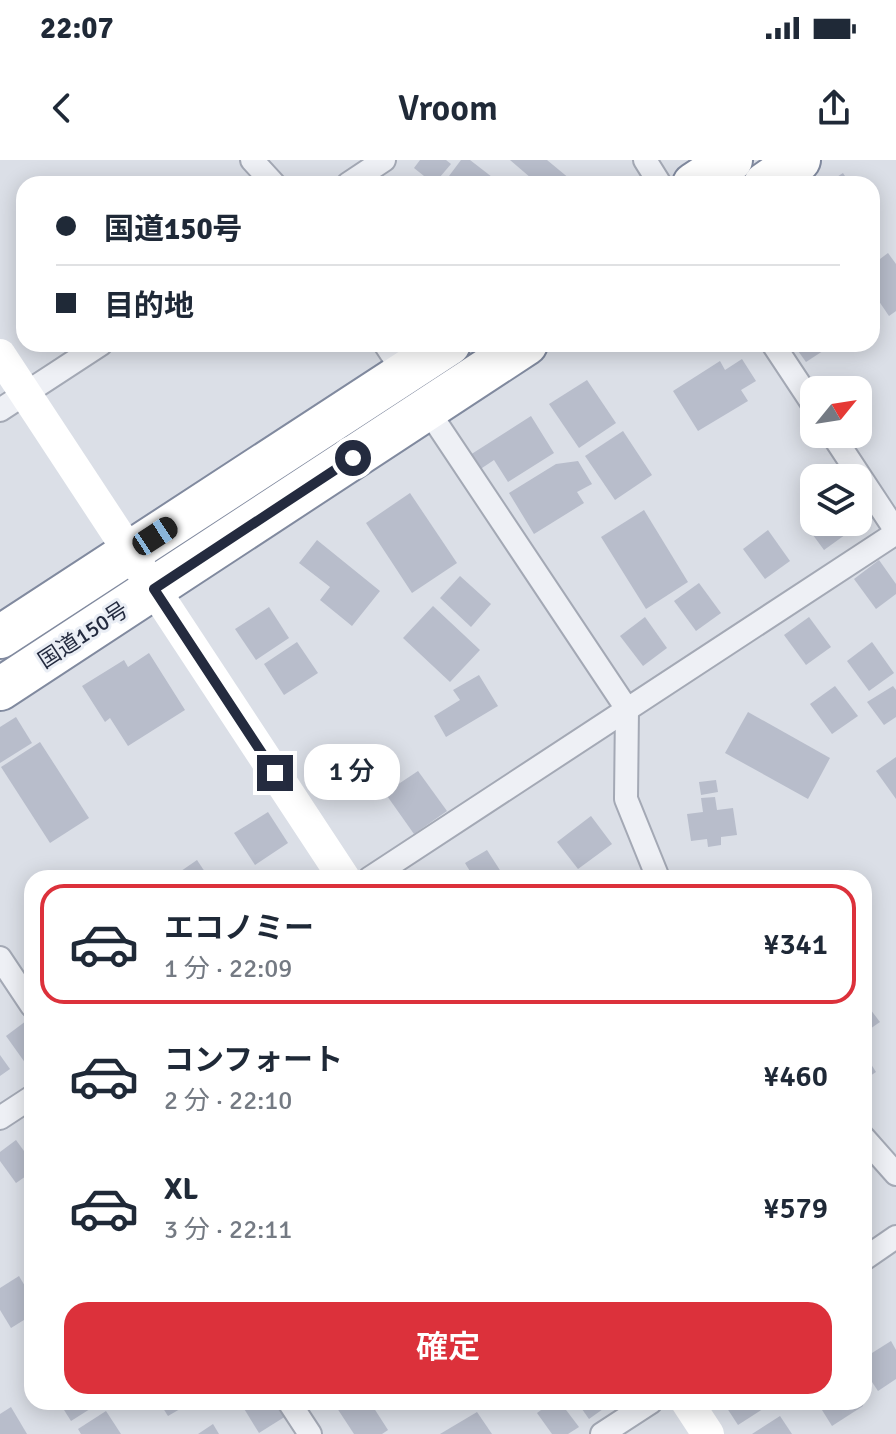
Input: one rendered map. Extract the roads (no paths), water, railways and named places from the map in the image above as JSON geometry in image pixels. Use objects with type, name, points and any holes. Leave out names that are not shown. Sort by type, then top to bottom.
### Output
[{"type":"highway","points":[[706,176],[731,160]]},
{"type":"highway","points":[[776,176],[799,160]]},
{"type":"highway","name":"国道150号","points":[[0,637],[131,552],[394,359],[420,352]]},
{"type":"highway","name":"国道150号","points":[[0,689],[514,352]]},
{"type":"street","points":[[252,160],[267,176]]},
{"type":"street","points":[[360,176],[384,160]]},
{"type":"street","points":[[13,401],[89,352]]},
{"type":"street","points":[[778,352],[800,385]]},
{"type":"street","points":[[0,355],[13,401],[131,552],[339,870]]},
{"type":"street","points":[[427,409],[627,709],[626,799],[655,870]]},
{"type":"street","points":[[382,870],[896,532],[841,448]]},
{"type":"street","points":[[0,958],[24,994]]},
{"type":"street","points":[[0,1118],[24,1102]]},
{"type":"street","points":[[872,1147],[896,1174]]},
{"type":"street","points":[[872,1254],[896,1237]]},
{"type":"street","points":[[294,1410],[310,1434]]},
{"type":"street","points":[[602,1434],[639,1410]]},
{"type":"street","points":[[692,1410],[708,1434]]}]
